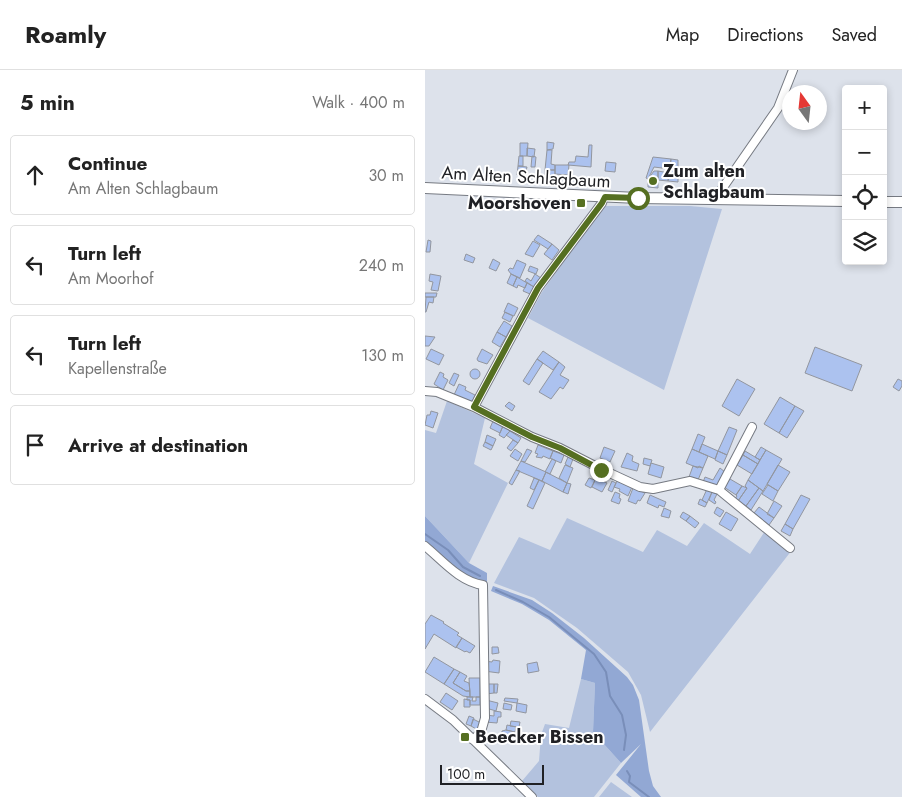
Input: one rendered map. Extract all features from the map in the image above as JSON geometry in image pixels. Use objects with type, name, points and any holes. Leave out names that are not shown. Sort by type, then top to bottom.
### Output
[{"type":"main road","name":"Am Alten Schlagbaum","points":[[425,188],[605,197],[842,201]]},
{"type":"main road","points":[[887,202],[902,202]]},
{"type":"street","points":[[720,200],[778,108],[793,70]]},
{"type":"street","points":[[474,407],[538,288],[605,197]]},
{"type":"street","points":[[425,391],[437,392],[474,407],[532,437],[560,448],[601,470],[640,487],[653,489],[690,481],[719,490],[790,548]]},
{"type":"street","points":[[719,490],[752,427]]},
{"type":"street","points":[[425,546],[463,579],[483,585],[485,718],[481,732],[473,740]]},
{"type":"street","points":[[425,699],[453,720],[532,797]]},
{"type":"shaded area","points":[[603,206],[690,206],[722,209],[664,390],[528,318],[542,292]]},
{"type":"shaded area","points":[[447,401],[485,418],[474,464],[508,483],[469,563],[425,516],[425,430],[436,433]]},
{"type":"shaded area","points":[[425,516],[469,563],[487,573],[487,583],[464,575],[425,541]]},
{"type":"shaded area","points":[[567,518],[643,552],[657,530],[687,546],[704,523],[750,554],[765,531],[792,550],[650,732],[641,695],[628,672],[577,628],[534,598],[494,583],[519,537],[550,550]]},
{"type":"shaded area","points":[[493,586],[532,600],[552,613],[584,638],[627,677],[633,685],[639,700],[649,771],[653,786],[661,797],[641,797],[616,775],[641,744],[621,763],[593,732],[595,683],[581,679],[586,650],[549,620],[522,604],[491,591]]},
{"type":"shaded area","points":[[581,679],[595,683],[593,732],[621,763],[594,797],[538,797],[522,781],[539,761],[541,735],[545,724],[569,728]]},
{"type":"shaded area","points":[[611,782],[632,797],[599,797]]},
{"type":"building","points":[[547,142],[554,143],[553,149],[547,150]]},
{"type":"building","points":[[520,143],[528,143],[527,156],[520,156]]},
{"type":"building","points":[[589,145],[592,145],[591,167],[568,165],[569,162],[575,162],[576,156],[588,157]]},
{"type":"building","points":[[527,148],[535,149],[534,157],[527,156]]},
{"type":"building","points":[[547,150],[552,150],[551,164],[555,165],[555,170],[545,170]]},
{"type":"building","points":[[519,156],[523,156],[523,166],[518,166]]},
{"type":"building","points":[[532,156],[536,157],[535,167],[531,167]]},
{"type":"building","points":[[653,157],[671,159],[670,169],[654,167],[648,179],[646,178]]},
{"type":"building","points":[[671,159],[678,160],[678,182],[668,181]]},
{"type":"building","points":[[606,162],[616,163],[615,172],[605,171]]},
{"type":"building","points":[[555,165],[569,165],[568,175],[555,174]]},
{"type":"building","points":[[518,166],[527,167],[525,175],[517,175]]},
{"type":"building","points":[[545,170],[555,170],[555,177],[545,177]]},
{"type":"building","points":[[654,171],[658,171],[658,188],[648,187],[648,179]]},
{"type":"building","points":[[658,171],[669,173],[668,181],[658,180]]},
{"type":"building","points":[[538,235],[552,244],[548,249],[534,240]]},
{"type":"building","points":[[428,240],[431,241],[430,252],[426,252]]},
{"type":"building","points":[[533,241],[540,245],[533,257],[525,254]]},
{"type":"building","points":[[552,244],[559,250],[552,260],[544,254]]},
{"type":"building","points":[[466,254],[475,258],[473,263],[464,260]]},
{"type":"building","points":[[493,259],[500,263],[496,271],[489,268]]},
{"type":"building","points":[[517,260],[526,264],[520,278],[511,274],[508,270],[510,268],[513,269]]},
{"type":"building","points":[[530,266],[538,269],[536,274],[528,271]]},
{"type":"building","points":[[430,274],[441,276],[438,291],[431,290],[433,282],[429,281]]},
{"type":"building","points":[[511,274],[517,277],[513,286],[507,283]]},
{"type":"building","points":[[535,274],[541,278],[534,287],[525,281],[527,278],[531,281]]},
{"type":"building","points":[[517,277],[527,283],[525,288],[518,285],[517,288],[513,286]]},
{"type":"building","points":[[527,283],[534,287],[530,294],[523,291]]},
{"type":"building","points":[[425,293],[437,293],[436,297],[425,297]]},
{"type":"building","points":[[426,297],[434,297],[433,303],[429,302],[425,312]]},
{"type":"building","points":[[508,303],[518,308],[514,316],[504,312]]},
{"type":"building","points":[[505,312],[513,316],[510,322],[502,318]]},
{"type":"building","points":[[504,321],[512,326],[506,337],[497,332]]},
{"type":"building","points":[[497,332],[506,337],[500,347],[492,342]]},
{"type":"building","points":[[425,336],[435,337],[429,346],[425,346]]},
{"type":"building","points":[[815,347],[862,365],[852,391],[805,373]]},
{"type":"building","points":[[431,349],[444,355],[439,365],[426,359]]},
{"type":"building","points":[[482,349],[493,355],[487,364],[477,359]]},
{"type":"building","points":[[543,351],[559,362],[553,370],[537,359]]},
{"type":"building","points":[[537,359],[543,363],[529,385],[523,381]]},
{"type":"building","points":[[559,362],[565,367],[560,375],[569,380],[563,389],[560,387],[551,399],[539,392]]},
{"type":"building","points":[[475,369],[480,374],[475,379],[470,374]]},
{"type":"building","points":[[440,372],[448,380],[443,390],[434,384]]},
{"type":"building","points":[[454,373],[459,375],[454,386],[449,383]]},
{"type":"building","points":[[737,379],[755,389],[739,416],[722,406]]},
{"type":"building","points":[[898,379],[902,381],[899,391],[893,387]]},
{"type":"building","points":[[459,384],[466,387],[465,390],[475,395],[472,402],[454,395]]},
{"type":"building","points":[[780,397],[795,406],[779,433],[764,424]]},
{"type":"building","points":[[509,402],[515,406],[512,411],[505,406]]},
{"type":"building","points":[[795,406],[804,411],[787,438],[779,433]]},
{"type":"building","points":[[431,411],[438,413],[433,428],[425,425],[427,415],[430,415]]},
{"type":"building","points":[[493,421],[503,426],[500,433],[490,428]]},
{"type":"building","points":[[503,426],[510,431],[504,438],[499,435]]},
{"type":"building","points":[[729,427],[737,430],[727,455],[718,451]]},
{"type":"building","points":[[510,431],[521,438],[518,443],[506,435]]},
{"type":"building","points":[[698,434],[705,437],[699,452],[692,449]]},
{"type":"building","points":[[487,435],[496,439],[493,446],[485,442]]},
{"type":"building","points":[[513,440],[518,443],[511,451],[507,448]]},
{"type":"building","points":[[485,442],[493,446],[491,450],[483,446]]},
{"type":"building","points":[[702,444],[718,451],[715,459],[699,452]]},
{"type":"building","points":[[538,445],[553,451],[550,459],[543,456],[542,458],[536,457],[538,454],[535,453]]},
{"type":"building","points":[[604,447],[615,451],[610,462],[600,458]]},
{"type":"building","points":[[761,447],[766,450],[760,460],[755,457]]},
{"type":"building","points":[[515,449],[522,454],[518,461],[510,456]]},
{"type":"building","points":[[527,449],[532,451],[525,462],[521,461]]},
{"type":"building","points":[[692,449],[708,456],[703,468],[686,463]]},
{"type":"building","points":[[766,450],[782,459],[763,491],[748,480]]},
{"type":"building","points":[[553,451],[564,455],[561,463],[550,458]]},
{"type":"building","points":[[718,451],[727,455],[723,464],[715,460]]},
{"type":"building","points":[[745,451],[760,460],[758,464],[743,455]]},
{"type":"building","points":[[627,453],[633,456],[632,461],[639,464],[637,471],[621,467]]},
{"type":"building","points":[[743,455],[758,464],[752,474],[737,465]]},
{"type":"building","points":[[568,457],[573,459],[570,467],[565,464]]},
{"type":"building","points":[[644,458],[652,460],[650,466],[643,464]]},
{"type":"building","points":[[552,459],[556,461],[550,474],[545,472]]},
{"type":"building","points":[[521,461],[546,472],[542,481],[516,470]]},
{"type":"building","points":[[651,463],[664,467],[661,478],[648,474]]},
{"type":"building","points":[[565,465],[573,468],[567,483],[559,478]]},
{"type":"building","points":[[778,465],[790,472],[778,491],[767,484]]},
{"type":"building","points":[[693,466],[703,468],[698,480],[689,477]]},
{"type":"building","points":[[720,468],[725,472],[716,487],[703,482],[705,477],[713,480]]},
{"type":"building","points":[[516,470],[520,471],[512,485],[509,483]]},
{"type":"building","points":[[546,472],[567,483],[563,492],[542,481]]},
{"type":"building","points":[[534,478],[539,480],[534,490],[530,488]]},
{"type":"building","points":[[589,478],[595,480],[591,488],[585,485]]},
{"type":"building","points":[[596,478],[607,483],[602,492],[592,487]]},
{"type":"building","points":[[730,479],[742,486],[736,495],[724,487]]},
{"type":"building","points":[[539,480],[545,483],[533,509],[527,506]]},
{"type":"building","points":[[748,480],[759,488],[746,506],[738,501],[747,488],[745,486]]},
{"type":"building","points":[[612,481],[616,483],[612,492],[608,490]]},
{"type":"building","points":[[617,481],[632,487],[628,496],[619,491],[620,489],[614,487]]},
{"type":"building","points":[[567,483],[571,484],[568,494],[563,492]]},
{"type":"building","points":[[768,485],[778,491],[773,501],[762,494]]},
{"type":"building","points":[[742,486],[747,488],[738,501],[735,499],[736,495]]},
{"type":"building","points":[[633,488],[645,493],[636,504],[628,501]]},
{"type":"building","points":[[759,488],[763,491],[751,510],[746,506]]},
{"type":"building","points":[[707,489],[712,492],[707,503],[702,500]]},
{"type":"building","points":[[615,492],[620,494],[619,504],[611,501]]},
{"type":"building","points":[[712,492],[717,494],[714,500],[715,504],[709,500]]},
{"type":"building","points":[[650,495],[666,502],[664,507],[659,505],[658,508],[647,503]]},
{"type":"building","points":[[801,495],[810,499],[793,529],[785,524]]},
{"type":"building","points":[[700,499],[707,503],[705,507],[698,504]]},
{"type":"building","points":[[774,501],[782,506],[774,518],[767,514]]},
{"type":"building","points":[[717,507],[724,511],[720,517],[714,513]]},
{"type":"building","points":[[759,507],[774,518],[769,525],[754,513]]},
{"type":"building","points":[[664,508],[671,511],[669,518],[661,516]]},
{"type":"building","points":[[683,512],[690,516],[686,521],[680,517]]},
{"type":"building","points":[[726,512],[738,519],[731,531],[719,524]]},
{"type":"building","points":[[690,516],[699,523],[695,528],[686,521]]},
{"type":"building","points":[[785,524],[793,529],[790,536],[781,531]]},
{"type":"building","points":[[431,615],[459,633],[457,635],[462,638],[456,648],[434,634],[425,649],[425,624]]},
{"type":"building","points":[[462,638],[475,646],[470,653],[456,647]]},
{"type":"building","points":[[492,647],[498,647],[499,653],[492,654]]},
{"type":"building","points":[[434,657],[454,669],[444,684],[425,672]]},
{"type":"building","points":[[493,660],[500,661],[499,673],[484,671],[484,661],[492,662]]},
{"type":"building","points":[[537,662],[539,671],[528,673],[527,664]]},
{"type":"building","points":[[454,669],[460,672],[453,683],[466,691],[470,691],[470,697],[463,696],[444,684]]},
{"type":"building","points":[[460,672],[467,676],[464,681],[469,683],[470,691],[466,691],[453,683]]},
{"type":"building","points":[[469,678],[480,678],[480,697],[470,697]]},
{"type":"building","points":[[486,684],[494,684],[494,693],[486,694]]},
{"type":"building","points":[[494,684],[498,684],[497,693],[494,693]]},
{"type":"building","points":[[446,693],[458,701],[452,710],[440,702]]},
{"type":"building","points":[[467,697],[473,697],[472,701],[476,701],[476,697],[480,697],[480,705],[470,705],[470,700],[467,700]]},
{"type":"building","points":[[505,698],[518,699],[517,703],[504,701]]},
{"type":"building","points":[[464,699],[470,700],[470,707],[464,707]]},
{"type":"building","points":[[486,700],[498,703],[496,711],[486,708]]},
{"type":"building","points":[[504,703],[512,705],[511,710],[503,709]]},
{"type":"building","points":[[517,703],[527,705],[526,713],[516,711]]},
{"type":"building","points":[[494,711],[501,712],[501,717],[498,717],[497,723],[485,722],[486,715],[494,716]]},
{"type":"building","points":[[469,716],[474,718],[471,726],[466,724]]},
{"type":"building","points":[[473,719],[481,723],[478,730],[471,726]]},
{"type":"building","points":[[511,721],[520,722],[519,727],[510,726]]},
{"type":"building","points":[[507,725],[516,727],[515,732],[506,730]]},
{"type":"building","points":[[502,731],[515,732],[511,742],[501,739]]},
{"type":"waterway","points":[[425,534],[448,550],[463,567],[480,576]]},
{"type":"waterway","points":[[496,590],[523,602],[549,617],[594,654],[606,672],[610,696],[622,715],[626,735],[624,750]]},
{"type":"waterway","points":[[627,771],[630,776],[629,782],[649,797]]},
{"type":"place","name":"Zum alten Schlagbaum","points":[[653,181]]},
{"type":"place","name":"Moorshoven","points":[[581,203]]},
{"type":"place","name":"Beecker Bissen","points":[[465,737]]},
{"type":"route","points":[[601,470],[474,407],[538,288],[605,197],[638,198]]}]
